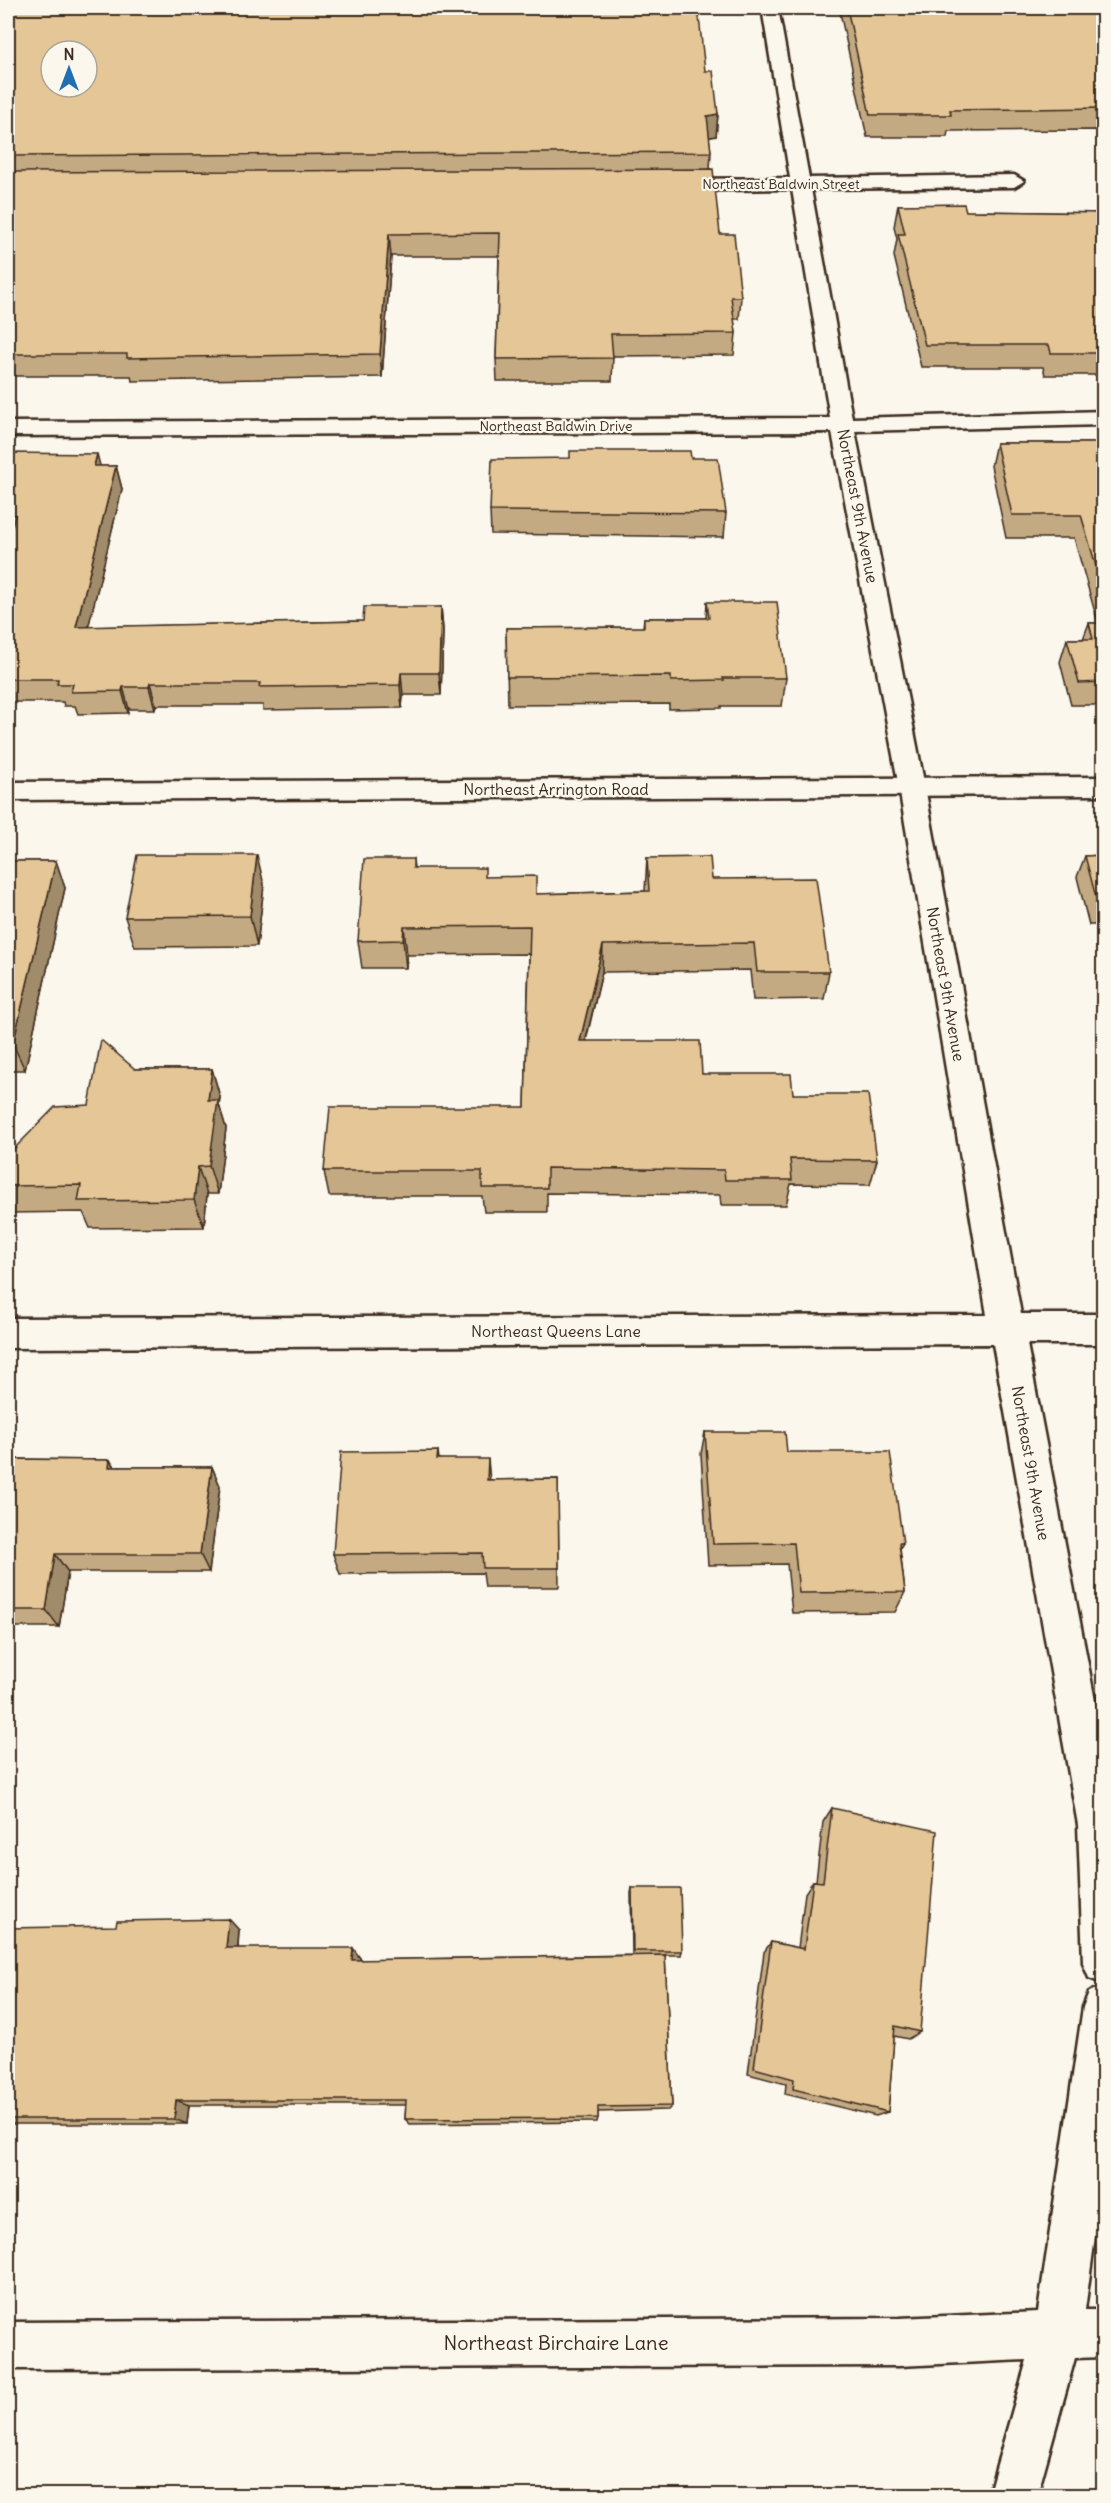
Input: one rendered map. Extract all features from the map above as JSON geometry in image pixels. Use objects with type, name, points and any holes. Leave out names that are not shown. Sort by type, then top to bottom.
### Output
[{"type":"street","name":"Northeast 9th Avenue","points":[[770,8],[842,425],[912,787],[1007,1330],[1098,1825],[1104,1963]]},
{"type":"street","name":"Northeast Baldwin Street","points":[[651,185],[1014,182]]},
{"type":"street","name":"Northeast Baldwin Drive","points":[[8,429],[842,425],[1104,418]]},
{"type":"street","name":"Northeast Arrington Road","points":[[8,791],[1104,786]]},
{"type":"street","name":"Northeast Queens Lane","points":[[8,1333],[1104,1329]]},
{"type":"street","points":[[1012,2496],[1058,2335],[1104,2007]]},
{"type":"street","name":"Northeast Birchaire Lane","points":[[8,2346],[887,2342],[1104,2333]]},
{"type":"building","points":[[8,8],[698,8],[705,71],[713,71],[718,114],[707,116],[711,152],[8,156]]},
{"type":"building","points":[[847,8],[1104,8],[1104,112],[1102,108],[950,110],[951,115],[870,115]]},
{"type":"building","points":[[713,169],[720,234],[734,234],[741,297],[731,297],[736,333],[611,334],[613,358],[496,359],[500,233],[389,234],[380,354],[127,358],[127,354],[8,354],[8,172]]},
{"type":"building","points":[[964,204],[966,211],[1104,213],[1104,331],[1096,331],[1104,353],[1051,353],[1049,345],[925,345],[898,234],[905,234],[898,205]]},
{"type":"building","points":[[996,443],[1104,443],[1104,593],[1081,515],[1012,515]]},
{"type":"building","points":[[570,451],[690,451],[691,458],[718,458],[726,513],[490,511],[492,459],[570,458]]},
{"type":"building","points":[[8,453],[97,454],[94,466],[116,466],[76,627],[363,621],[364,607],[441,607],[439,673],[401,673],[400,685],[259,687],[260,683],[150,683],[149,687],[123,687],[122,691],[71,692],[73,684],[57,684],[58,679],[8,679],[8,542],[15,515],[8,516]]},
{"type":"building","points":[[707,602],[777,602],[786,678],[671,681],[671,676],[507,677],[506,628],[644,627],[644,618],[709,618]]},
{"type":"building","points":[[1089,623],[1104,623],[1104,682],[1079,683],[1067,639],[1093,639]]},
{"type":"building","points":[[137,855],[257,855],[250,916],[125,917]]},
{"type":"building","points":[[1104,855],[1104,905],[1098,905],[1085,856]]},
{"type":"building","points":[[710,857],[712,879],[816,878],[829,972],[757,972],[754,943],[603,945],[580,1041],[700,1041],[702,1074],[791,1074],[793,1094],[868,1094],[877,1160],[790,1159],[792,1180],[725,1180],[724,1170],[547,1168],[547,1188],[482,1188],[482,1171],[324,1171],[330,1107],[525,1107],[530,926],[404,927],[403,940],[358,941],[364,859],[413,859],[413,868],[485,868],[485,877],[536,876],[536,894],[649,891],[647,858]]},
{"type":"building","points":[[8,861],[56,861],[13,1044],[8,1044]]},
{"type":"building","points":[[101,1040],[135,1069],[212,1069],[208,1100],[218,1100],[209,1166],[198,1167],[194,1200],[78,1201],[81,1185],[8,1186],[8,1155],[55,1107],[89,1105]]},
{"type":"building","points":[[705,1432],[785,1432],[787,1452],[890,1452],[903,1543],[899,1543],[905,1592],[799,1593],[794,1543],[713,1544]]},
{"type":"building","points":[[438,1451],[437,1459],[488,1459],[487,1480],[558,1479],[559,1568],[483,1568],[482,1553],[333,1554],[341,1452]]},
{"type":"building","points":[[8,1459],[110,1460],[109,1467],[212,1467],[200,1554],[55,1554],[46,1610],[8,1610]]},
{"type":"building","points":[[832,1808],[937,1831],[920,2032],[895,2026],[888,2112],[793,2089],[794,2079],[754,2068],[771,1942],[804,1949],[813,1881],[823,1882]]},
{"type":"building","points":[[632,1888],[680,1888],[682,1951],[633,1951]]},
{"type":"building","points":[[229,1919],[226,1948],[353,1948],[352,1960],[665,1955],[672,2106],[598,2107],[598,2118],[405,2119],[406,2100],[176,2100],[174,2119],[8,2119],[8,1928],[116,1926],[117,1921]]}]
